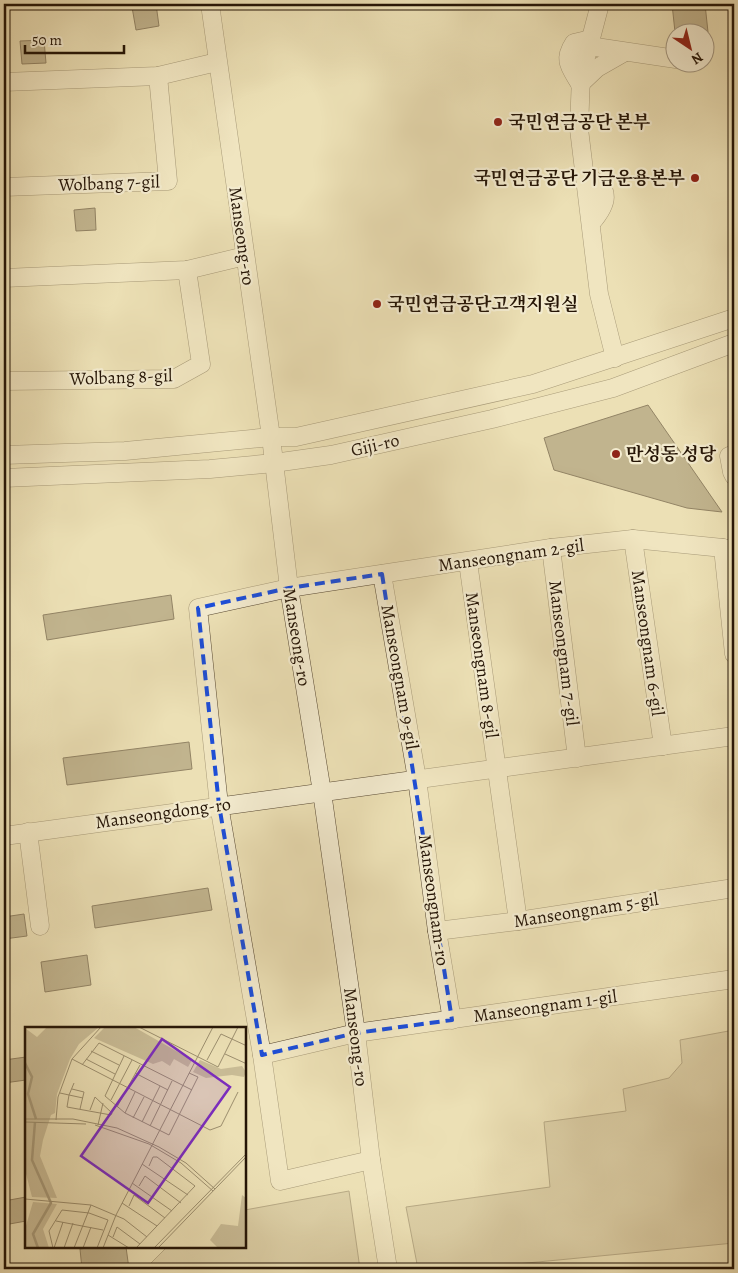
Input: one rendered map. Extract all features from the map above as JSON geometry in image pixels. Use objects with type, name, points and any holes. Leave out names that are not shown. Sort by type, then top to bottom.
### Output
[{"type":"street","name":"Manseong-ro","points":[[210,4],[271,437],[289,588],[322,792],[388,1269]]},
{"type":"street","points":[[590,42],[600,4]]},
{"type":"street","points":[[615,358],[599,294],[580,129],[580,84],[568,62],[569,51],[574,43],[590,42],[625,52],[666,58]]},
{"type":"street","points":[[580,84],[597,68],[625,52]]},
{"type":"street","points":[[4,82],[158,76],[217,62]]},
{"type":"street","name":"Wolbang 7-gil","points":[[4,187],[168,181],[158,76]]},
{"type":"street","points":[[4,278],[187,270],[245,256]]},
{"type":"street","name":"Wolbang 8-gil","points":[[4,381],[174,379],[201,364],[187,270]]},
{"type":"street","name":"Giji-ro","points":[[4,455],[125,450],[271,437],[296,437],[533,384],[734,318]]},
{"type":"street","name":"Giji-ro","points":[[4,478],[210,469],[331,455],[492,419],[612,388],[734,342]]},
{"type":"street","points":[[734,454],[728,456],[734,476]]},
{"type":"street","name":"Manseongnam 2-gil","points":[[219,805],[198,608],[289,588],[551,548],[633,539],[728,549]]},
{"type":"street","name":"Manseongnam 6-gil","points":[[633,539],[663,746]]},
{"type":"street","name":"Manseongnam 7-gil","points":[[551,548],[577,758]]},
{"type":"street","points":[[728,549],[734,654]]},
{"type":"street","name":"Manseongnam 8-gil","points":[[468,562],[497,768]]},
{"type":"street","name":"Manseongnam 9-gil","points":[[382,574],[417,779]]},
{"type":"street","points":[[322,792],[734,736]]},
{"type":"street","points":[[497,768],[518,921]]},
{"type":"street","name":"Manseongnam-ro","points":[[417,779],[437,931],[452,1020]]},
{"type":"street","name":"Manseongdong-ro","points":[[4,836],[322,792]]},
{"type":"street","points":[[219,805],[262,1055],[280,1181],[372,1160]]},
{"type":"street","points":[[28,832],[40,926]]},
{"type":"street","name":"Manseongnam 5-gil","points":[[437,931],[518,921],[734,888]]},
{"type":"street","name":"Manseongnam 1-gil","points":[[262,1055],[356,1033],[734,978]]},
{"type":"highlighted area","points":[[382,574],[452,1020],[356,1033],[262,1055],[219,805],[198,608],[289,588]]},
{"type":"shaded area","points":[[734,1030],[734,1243],[465,1269],[418,1269],[406,1207],[550,1187],[544,1122],[626,1111],[623,1089],[669,1078],[682,1063],[680,1040]]},
{"type":"shaded area","points":[[349,1191],[360,1269],[145,1269],[166,1248],[246,1248],[246,1210]]},
{"type":"building","points":[[156,4],[159,26],[136,30],[132,7]]},
{"type":"building","points":[[672,4],[705,4],[707,22],[674,22]]},
{"type":"building","points":[[44,40],[46,63],[22,64],[20,41]]},
{"type":"building","points":[[95,208],[96,230],[76,231],[74,210]]},
{"type":"building","name":"만성동 성당","points":[[648,405],[722,512],[687,508],[554,470],[544,438]]},
{"type":"building","points":[[171,595],[174,619],[47,640],[43,615]]},
{"type":"building","points":[[189,742],[192,769],[67,785],[63,758]]},
{"type":"building","points":[[208,888],[212,910],[95,928],[92,906]]},
{"type":"building","points":[[24,914],[27,936],[4,939],[4,917]]},
{"type":"building","points":[[87,955],[91,985],[45,992],[41,962]]},
{"type":"building","points":[[25,1057],[25,1080],[4,1083],[4,1060]]},
{"type":"building","points":[[25,1197],[25,1221],[4,1225],[4,1201]]},
{"type":"building","points":[[126,1248],[129,1269],[82,1269],[80,1249]]},
{"type":"place","name":"국민연금공단 본부","points":[[498,122]]},
{"type":"place","name":"국민연금공단 기금운용본부","points":[[695,178]]},
{"type":"place","name":"국민연금공단고객지원실","points":[[377,304]]},
{"type":"place","name":"만성동 성당","points":[[616,454]]}]
